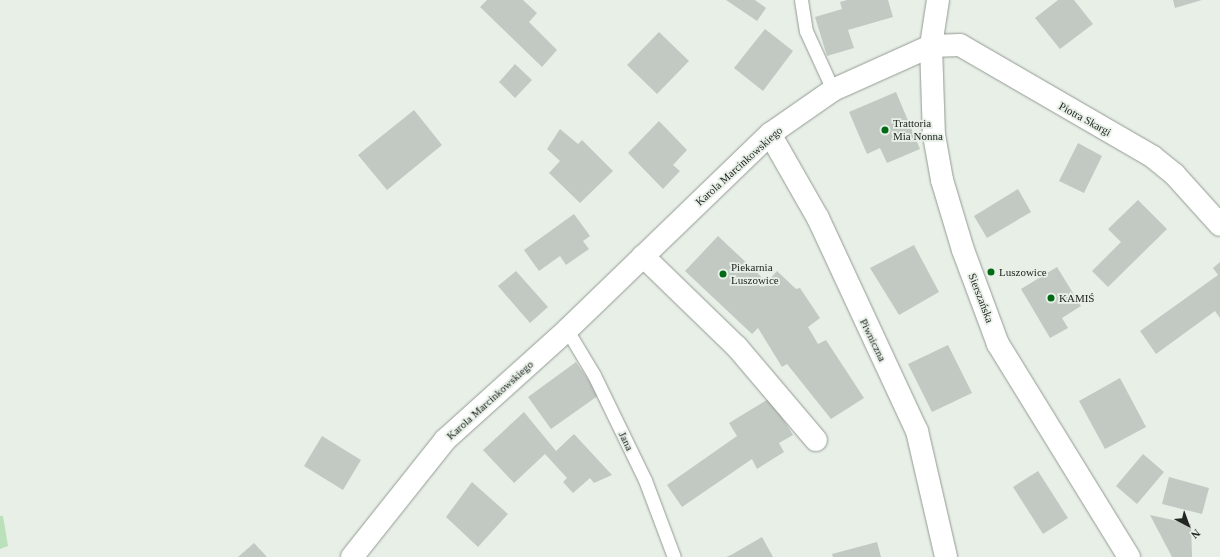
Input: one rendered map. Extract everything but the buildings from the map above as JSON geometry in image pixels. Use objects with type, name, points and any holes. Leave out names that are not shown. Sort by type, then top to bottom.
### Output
[{"type":"street","name":"Sierszańska","points":[[939,2],[931,46],[934,135],[942,180],[998,344],[1129,557]]},
{"type":"street","name":"Piotra Skargi","points":[[931,46],[960,45],[1153,157],[1175,175],[1220,225]]},
{"type":"street","name":"Karola Marcinkowskiego","points":[[352,557],[445,440],[567,330],[770,134],[833,90],[931,46]]},
{"type":"street","name":"Piwniczna","points":[[770,134],[815,211],[917,431],[946,557]]},
{"type":"street","points":[[642,256],[737,347],[816,440]]},
{"type":"lane","points":[[801,0],[806,31],[833,90]]},
{"type":"lane","name":"Jana","points":[[567,330],[594,375],[646,480],[674,557]]},
{"type":"green space","points":[[0,516],[3,516],[8,546],[0,549]]},
{"type":"place","name":"Trattoria Mia Nonna","points":[[885,130]]},
{"type":"place","name":"Luszowice","points":[[991,272]]},
{"type":"place","name":"Piekarnia Luszowice","points":[[723,274]]},
{"type":"place","name":"KAMIŚ","points":[[1051,298]]}]
